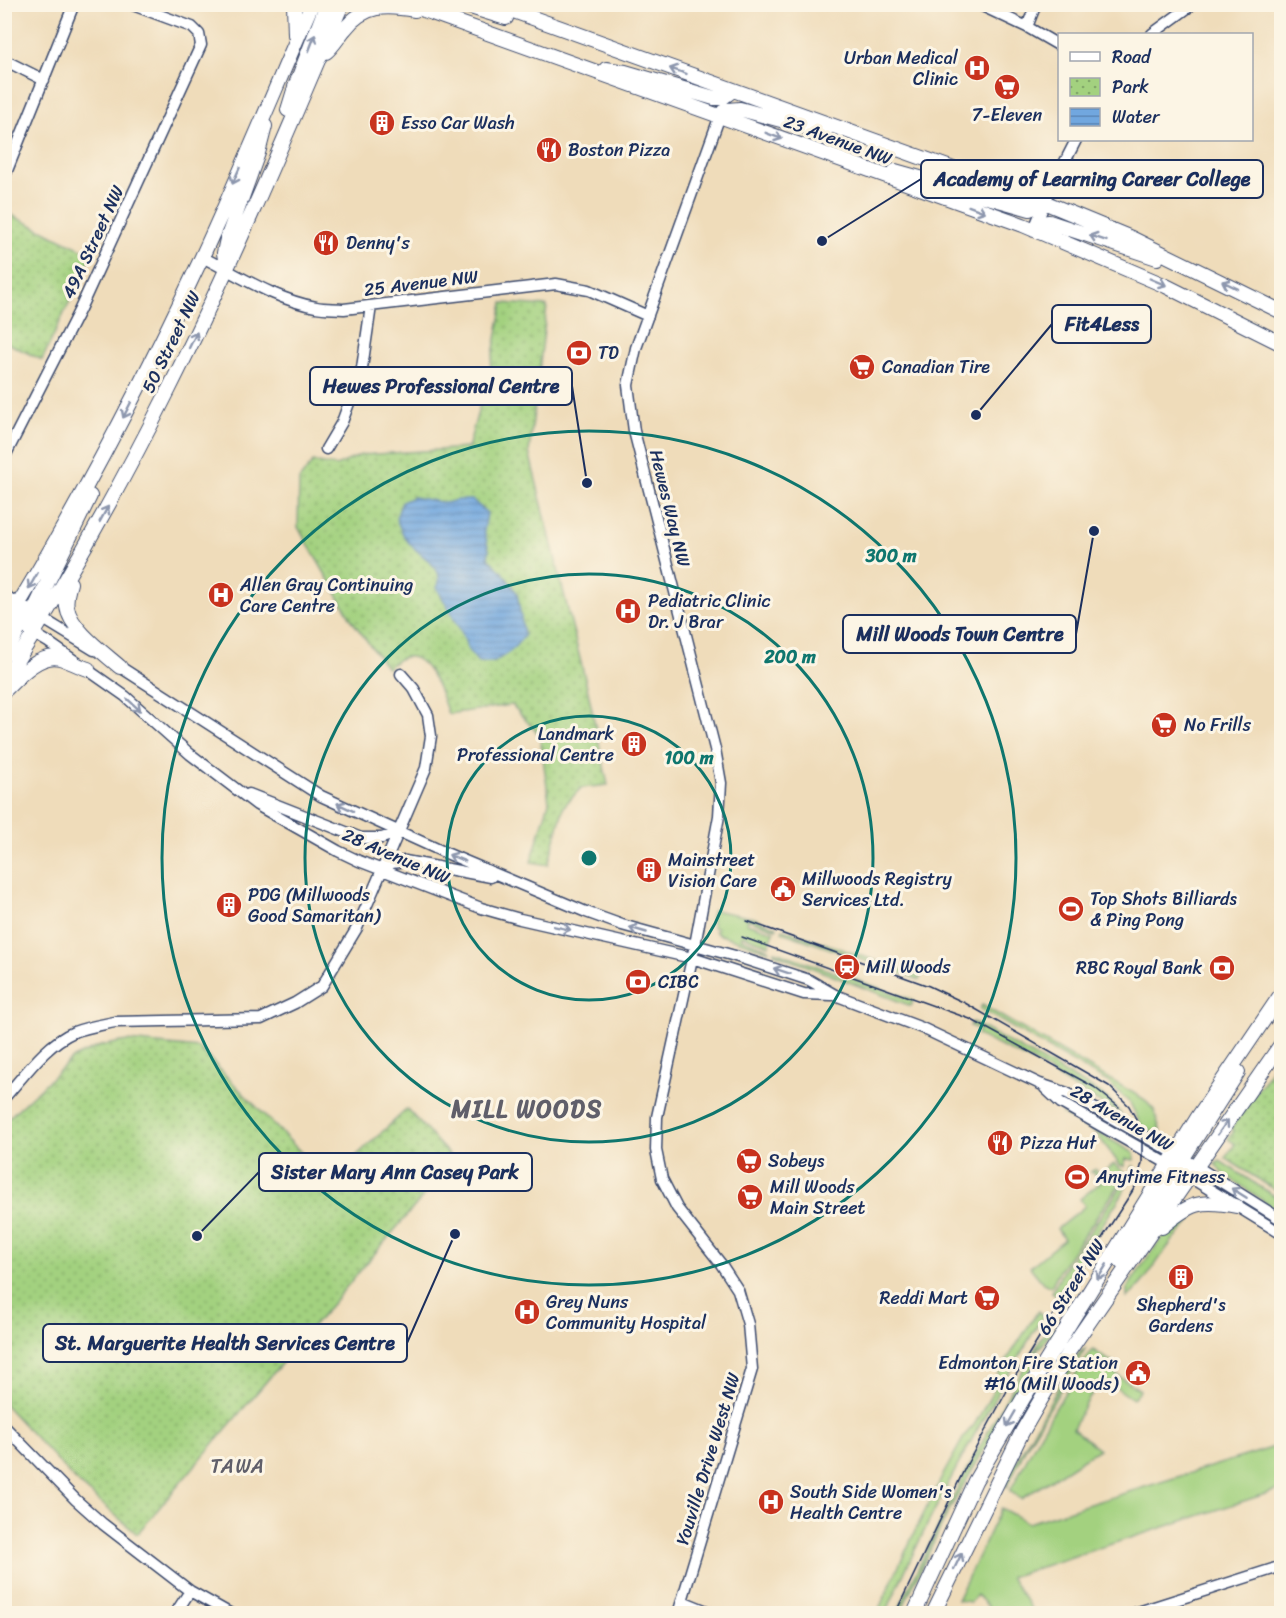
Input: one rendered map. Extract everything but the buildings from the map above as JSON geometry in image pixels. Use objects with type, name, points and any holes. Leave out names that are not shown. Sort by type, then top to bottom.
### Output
[{"type":"main road","points":[[294,4],[296,20],[294,46]]},
{"type":"main road","name":"50 Street NW","points":[[19,604],[116,432],[202,257],[312,4]]},
{"type":"main road","points":[[276,158],[295,87],[327,4]]},
{"type":"main road","name":"50 Street NW","points":[[39,616],[75,565],[170,388],[276,158],[342,4]]},
{"type":"main road","name":"23 Avenue NW","points":[[407,4],[1034,230],[1166,286],[1281,344]]},
{"type":"main road","points":[[461,4],[513,20],[544,23]]},
{"type":"main road","name":"23 Avenue NW","points":[[494,4],[1045,202],[1131,238],[1281,312]]},
{"type":"main road","points":[[318,60],[333,46],[350,23],[369,10],[390,6],[428,12]]},
{"type":"main road","points":[[580,66],[625,72],[714,98],[722,98],[733,90]]},
{"type":"main road","points":[[226,269],[224,253],[227,238],[258,153],[272,95]]},
{"type":"main road","points":[[719,116],[727,110],[740,109],[816,130],[870,140]]},
{"type":"main road","points":[[855,165],[904,173],[1030,209],[1045,202]]},
{"type":"main road","points":[[1034,230],[1040,223],[1049,222],[1194,268]]},
{"type":"main road","points":[[4,681],[35,634],[32,623],[39,616],[116,432]]},
{"type":"main road","points":[[75,565],[66,597],[69,613],[90,642],[120,667]]},
{"type":"main road","points":[[4,654],[10,622],[23,615],[19,604]]},
{"type":"main road","points":[[4,690],[26,670],[46,659],[58,657],[88,669]]},
{"type":"main road","points":[[1116,1283],[1120,1265],[1227,1091],[1281,994]]},
{"type":"main road","name":"66 Street NW","points":[[914,1614],[975,1481],[1039,1372],[1182,1165],[1281,1043]]},
{"type":"main road","name":"66 Street NW","points":[[933,1614],[992,1492],[1040,1401],[1069,1351],[1149,1238],[1182,1165]]},
{"type":"main road","points":[[1149,1238],[1183,1210],[1195,1204],[1202,1202],[1236,1206]]},
{"type":"street","points":[[4,178],[74,4]]},
{"type":"street","name":"49A Street NW","points":[[4,458],[80,309],[200,49],[200,37],[196,30],[130,4]]},
{"type":"street","points":[[978,4],[1027,27],[1058,45]]},
{"type":"street","points":[[1027,27],[1036,4]]},
{"type":"street","points":[[1153,33],[1193,4]]},
{"type":"street","points":[[4,60],[44,80]]},
{"type":"street","name":"Hewes Way NW","points":[[695,945],[715,837],[721,783],[715,749],[650,501],[631,411],[628,384],[631,365],[719,116],[733,90]]},
{"type":"street","points":[[1034,230],[1045,202],[1076,141]]},
{"type":"street","name":"25 Avenue NW","points":[[202,257],[274,294],[319,308],[344,309],[556,284],[589,290],[648,316]]},
{"type":"street","points":[[326,449],[342,422],[362,368],[371,306]]},
{"type":"street","name":"28 Avenue NW","points":[[4,595],[321,796],[399,832],[622,925],[809,980],[835,995],[922,1028],[1040,1084],[1067,1093],[1182,1165],[1281,1220]]},
{"type":"street","name":"28 Avenue NW","points":[[10,622],[35,634],[125,696],[189,754],[231,787],[257,805],[338,851],[481,908],[692,958],[804,994],[835,995]]},
{"type":"street","points":[[4,1098],[49,1050],[71,1033],[115,1022],[261,1019],[295,1004],[322,986],[357,928],[426,768],[431,736],[428,715],[414,689],[401,674]]},
{"type":"street","points":[[231,787],[361,838],[381,838],[399,832]]},
{"type":"street","points":[[381,869],[392,863],[405,861],[514,881]]},
{"type":"street","name":"Youville Drive West NW","points":[[678,1614],[752,1369],[748,1324],[738,1290],[721,1264],[676,1208],[662,1179],[656,1150],[657,1117],[695,945]]},
{"type":"street","name":"28 Avenue NW","points":[[1182,1165],[1236,1206],[1281,1234]]},
{"type":"street","points":[[4,1426],[83,1506],[129,1546],[190,1591],[231,1614]]},
{"type":"street","points":[[1132,1614],[1161,1610],[1281,1566]]},
{"type":"street","points":[[175,1614],[190,1591]]},
{"type":"street","points":[[682,1601],[714,1614]]},
{"type":"green space","points":[[5,212],[92,254],[42,360],[5,342]]},
{"type":"green space","points":[[503,303],[547,306],[529,452],[587,687],[608,785],[581,788],[564,806],[548,865],[531,862],[549,802],[540,736],[512,705],[448,714],[437,685],[425,666],[417,660],[409,657],[399,659],[387,668],[353,622],[298,527],[299,480],[313,462],[336,466],[361,455],[468,448],[491,364]]},
{"type":"green space","points":[[713,910],[754,918],[777,927],[776,929],[747,919],[747,923],[774,932],[769,945],[742,935],[741,938],[769,949],[769,951],[718,934],[715,931],[717,928],[713,927],[711,917]]},
{"type":"green space","points":[[783,929],[921,976],[920,980],[782,932]]},
{"type":"green space","points":[[775,951],[913,1000],[911,1006],[774,953]]},
{"type":"green space","points":[[982,1005],[1144,1099],[1154,1110],[1161,1133],[1141,1125],[1130,1103],[1108,1082],[980,1009]]},
{"type":"green space","points":[[972,1022],[1095,1090],[1109,1100],[1122,1115],[1039,1065],[977,1035],[979,1030],[970,1026]]},
{"type":"green space","points":[[127,1041],[199,1048],[329,1181],[407,1109],[454,1160],[137,1534],[77,1482],[4,1404],[5,1121],[73,1058],[100,1046]]},
{"type":"green space","points":[[1281,1056],[1281,1194],[1225,1158],[1235,1144],[1228,1139],[1234,1131],[1231,1128]]},
{"type":"green space","points":[[1064,1113],[1134,1153],[1134,1160],[1126,1159],[1124,1166],[1120,1165],[1096,1133],[1062,1114]]},
{"type":"green space","points":[[1220,1161],[1281,1200],[1281,1213],[1223,1173],[1215,1164]]},
{"type":"green space","points":[[1114,1164],[1126,1175],[1059,1271],[1051,1287],[1043,1283],[1030,1267],[1064,1239],[1057,1229],[1085,1206],[1080,1199],[1101,1182],[1091,1172],[1095,1169],[1100,1175]]},
{"type":"green space","points":[[1134,1166],[1123,1193],[1057,1295],[1052,1292],[1064,1269],[1130,1174]]},
{"type":"green space","points":[[1195,1213],[1188,1224],[1168,1246],[1141,1285],[1127,1298],[1127,1289],[1157,1244],[1182,1219]]},
{"type":"green space","points":[[1038,1311],[1043,1316],[960,1462],[921,1537],[886,1613],[877,1613],[944,1473],[994,1390],[998,1374]]},
{"type":"green space","points":[[1050,1324],[1053,1329],[1039,1347],[1033,1358],[1036,1360],[948,1512],[901,1611],[897,1613],[969,1467]]},
{"type":"green space","points":[[1085,1349],[1026,1447],[1007,1487],[1005,1483],[1007,1477],[1074,1360]]},
{"type":"green space","points":[[1093,1350],[1115,1364],[1111,1371],[1140,1390],[1133,1399],[1103,1379],[1095,1389],[1089,1385],[1086,1390],[1092,1394],[1073,1429],[1099,1449],[1021,1499],[1010,1491],[1082,1363]]},
{"type":"green space","points":[[1281,1445],[1281,1489],[1010,1577],[1034,1613],[995,1613],[977,1595],[970,1602],[957,1600],[1001,1508],[1028,1523]]},
{"type":"water","points":[[413,497],[446,503],[472,500],[487,513],[484,531],[489,550],[488,558],[503,573],[517,593],[524,636],[511,651],[494,662],[478,662],[469,651],[461,631],[437,588],[439,580],[435,567],[412,546],[402,532],[396,518],[402,502]]},
{"type":"tram line","points":[[747,921],[929,986],[965,1003],[1109,1086],[1129,1106],[1142,1137],[1142,1163],[1135,1187],[1014,1378],[966,1466],[895,1614]]},
{"type":"tram line","points":[[742,937],[970,1019],[1094,1087],[1119,1107]]},
{"type":"place","name":"Urban Medical Clinic","points":[[977,68]]},
{"type":"place","name":"7-Eleven","points":[[1007,87]]},
{"type":"place","name":"Esso Car Wash","points":[[382,123]]},
{"type":"place","name":"Boston Pizza","points":[[549,150]]},
{"type":"place","name":"Academy of Learning Career College","points":[[822,241]]},
{"type":"place","name":"Denny's","points":[[326,243]]},
{"type":"place","name":"TD","points":[[579,353]]},
{"type":"place","name":"Canadian Tire","points":[[862,367]]},
{"type":"place","name":"Fit4Less","points":[[976,415]]},
{"type":"place","name":"Hewes Professional Centre","points":[[587,483]]},
{"type":"place","name":"Mill Woods Town Centre","points":[[1094,531]]},
{"type":"place","name":"Allen Gray Continuing Care Centre","points":[[221,595]]},
{"type":"place","name":"Pediatric Clinic Dr. J Brar","points":[[628,611]]},
{"type":"place","name":"No Frills","points":[[1164,725]]},
{"type":"place","name":"Landmark Professional Centre","points":[[634,744]]},
{"type":"place","name":"Mainstreet Vision Care","points":[[649,870]]},
{"type":"place","name":"Millwoods Registry Services Ltd.","points":[[783,889]]},
{"type":"place","name":"PDG (Millwoods Good Samaritan)","points":[[229,905]]},
{"type":"place","name":"Top Shots Billiards & Ping Pong","points":[[1071,909]]},
{"type":"place","name":"Mill Woods","points":[[847,967]]},
{"type":"place","name":"RBC Royal Bank","points":[[1222,968]]},
{"type":"place","name":"CIBC","points":[[638,982]]},
{"type":"place","name":"Pizza Hut","points":[[1000,1143]]},
{"type":"place","name":"Sobeys","points":[[749,1161]]},
{"type":"place","name":"Anytime Fitness","points":[[1077,1177]]},
{"type":"place","name":"Mill Woods Main Street","points":[[750,1197]]},
{"type":"place","name":"St. Marguerite Health Services Centre","points":[[455,1234]]},
{"type":"place","name":"Sister Mary Ann Casey Park","points":[[197,1236]]},
{"type":"place","name":"Shepherd's Gardens","points":[[1181,1277]]},
{"type":"place","name":"Reddi Mart","points":[[987,1298]]},
{"type":"place","name":"Grey Nuns Community Hospital","points":[[527,1312]]},
{"type":"place","name":"Edmonton Fire Station #16 (Mill Woods)","points":[[1138,1373]]},
{"type":"place","name":"South Side Women's Health Centre","points":[[771,1502]]},
{"type":"district","name":"MILL WOODS","points":[[527,1109]]},
{"type":"district","name":"TAWA","points":[[238,1466]]}]
